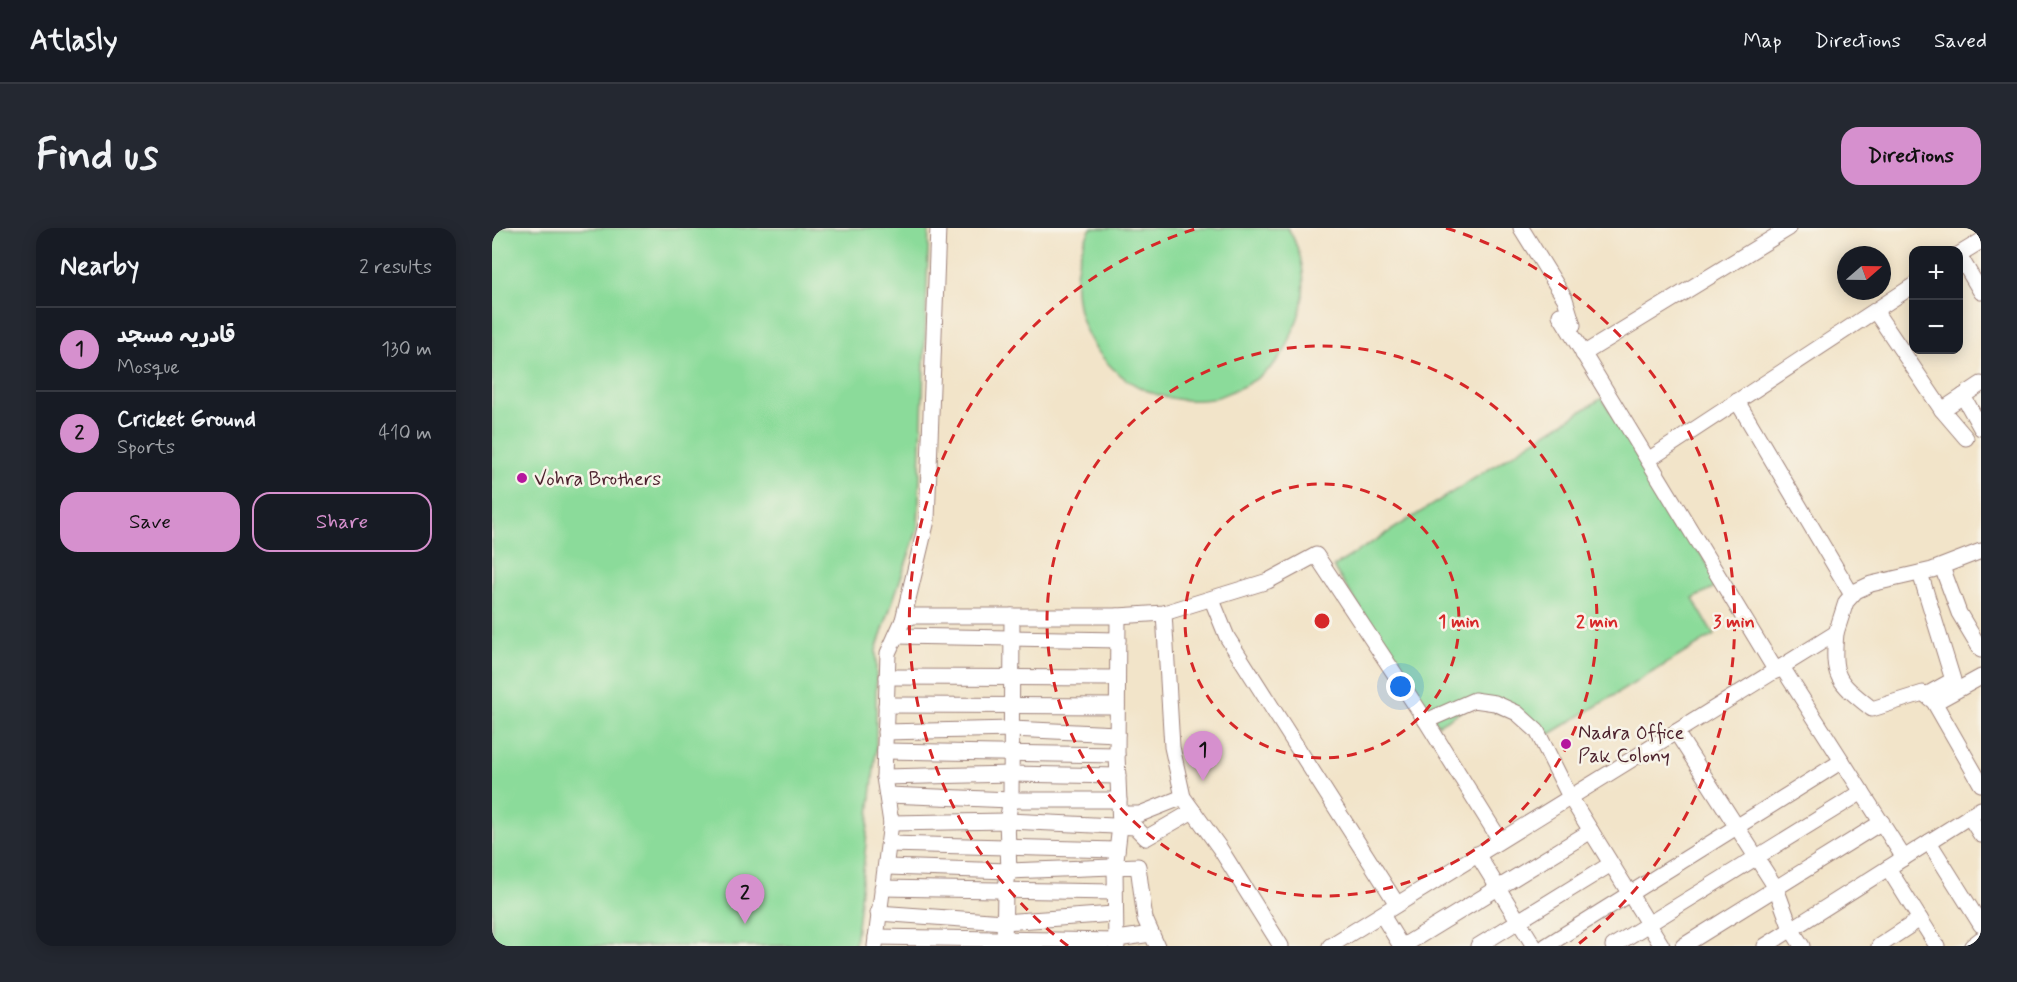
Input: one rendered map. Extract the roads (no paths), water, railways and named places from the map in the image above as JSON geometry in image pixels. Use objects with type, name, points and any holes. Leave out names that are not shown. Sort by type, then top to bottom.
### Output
[{"type":"street","points":[[887,867],[1009,871],[1138,866],[1145,919],[1154,940],[1116,943],[875,941],[887,867],[891,823],[884,777],[888,654],[903,620],[927,520],[938,228]]},
{"type":"street","points":[[1521,228],[1564,299],[1573,323],[1571,334]]},
{"type":"street","points":[[1584,354],[1789,228]]},
{"type":"street","points":[[1963,252],[1981,240]]},
{"type":"street","points":[[1963,262],[1981,292]]},
{"type":"street","points":[[1648,460],[1909,288]]},
{"type":"street","points":[[1875,311],[1942,410],[1966,438]]},
{"type":"street","points":[[1560,315],[1779,669],[1904,858]]},
{"type":"street","points":[[1942,410],[1981,384]]},
{"type":"street","points":[[1963,396],[1981,429]]},
{"type":"street","points":[[1737,401],[1852,595]]},
{"type":"street","points":[[903,620],[913,616],[1118,616],[1164,613],[1268,582],[1316,555],[1426,721],[1500,840]]},
{"type":"street","points":[[1979,556],[1871,584],[1852,595],[1846,602],[1836,633],[1833,663],[1843,686],[1872,709],[1923,693],[1930,699],[1981,784]]},
{"type":"street","points":[[1942,567],[1959,613],[1981,650]]},
{"type":"street","points":[[1920,573],[1953,680],[1930,699]]},
{"type":"street","points":[[1212,600],[1225,633],[1397,904]]},
{"type":"street","points":[[1164,613],[1172,747],[1183,797],[1281,946]]},
{"type":"street","points":[[1004,942],[1005,891],[1009,871],[1007,821],[1011,800],[1009,754],[1012,729],[1012,616]]},
{"type":"street","points":[[1116,943],[1114,892],[1120,813],[1117,755],[1118,616]]},
{"type":"street","points":[[1330,946],[1836,633]]},
{"type":"street","points":[[896,636],[1118,640]]},
{"type":"street","points":[[887,677],[1117,678]]},
{"type":"street","points":[[1930,699],[1981,677]]},
{"type":"street","points":[[1426,721],[1474,700],[1495,703],[1517,713],[1537,731],[1570,797],[1662,946]]},
{"type":"street","points":[[886,705],[1117,706]]},
{"type":"street","points":[[885,732],[1012,729],[1117,734]]},
{"type":"street","points":[[1676,732],[1776,888],[1791,929],[1802,946]]},
{"type":"street","points":[[885,751],[1117,755]]},
{"type":"street","points":[[1546,946],[1842,761]]},
{"type":"street","points":[[884,777],[1011,774],[1118,776]]},
{"type":"street","points":[[1613,946],[1862,792]]},
{"type":"street","points":[[888,795],[1011,800],[1140,814],[1183,797]]},
{"type":"street","points":[[891,823],[1007,821],[1120,813],[1149,838],[1193,811]]},
{"type":"street","points":[[1765,946],[1975,812],[1981,835]]},
{"type":"street","points":[[1683,946],[1882,822]]},
{"type":"street","points":[[1382,915],[1402,946],[1591,831]]},
{"type":"street","points":[[1929,842],[1981,925]]},
{"type":"street","points":[[889,844],[1117,850]]},
{"type":"street","points":[[1477,855],[1534,946]]},
{"type":"street","points":[[1478,946],[1611,864]]},
{"type":"street","points":[[1888,868],[1937,946]]},
{"type":"street","points":[[882,888],[1114,892]]},
{"type":"street","points":[[878,913],[1004,922],[1114,914]]},
{"type":"street","points":[[1879,946],[1920,919]]},
{"type":"street","points":[[1972,946],[1981,939]]},
{"type":"place","name":"Vohra Brothers","points":[[522,478]]},
{"type":"place","name":"Nadra Office Pak Colony","points":[[1566,744]]},
{"type":"place","name":"قادریہ مسجد","points":[[1203,781]]},
{"type":"place","name":"Cricket Ground","points":[[745,924]]}]
